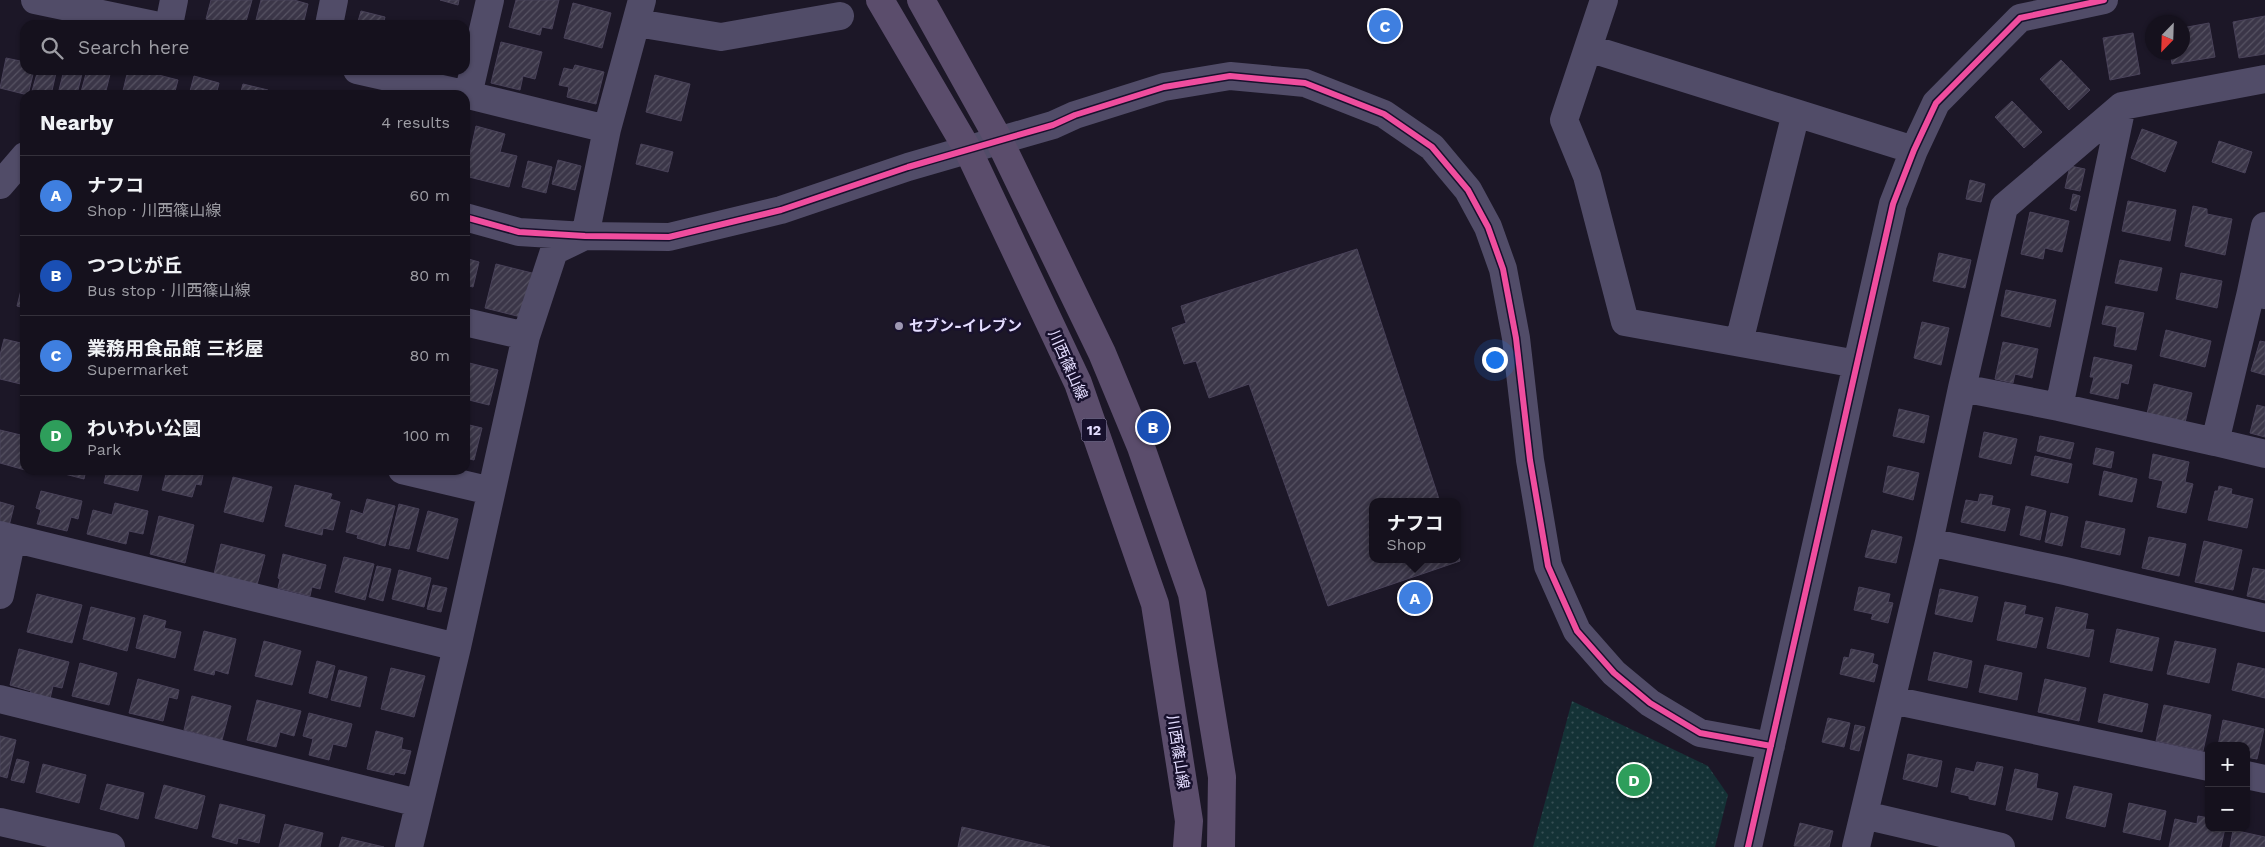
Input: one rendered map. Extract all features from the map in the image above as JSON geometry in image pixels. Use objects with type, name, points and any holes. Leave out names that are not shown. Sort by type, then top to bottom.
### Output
[{"type":"main road","name":"川西篠山線","points":[[880,0],[968,150],[1078,383],[1155,604],[1189,821],[1187,847]]},
{"type":"main road","name":"12","points":[[921,0],[999,140],[1102,353],[1141,447],[1192,594],[1222,777],[1221,847]]},
{"type":"street","points":[[35,0],[130,20]]},
{"type":"street","points":[[170,20],[174,0]]},
{"type":"street","points":[[330,20],[334,0]]},
{"type":"street","points":[[469,90],[490,0]]},
{"type":"street","points":[[1604,0],[1564,120],[1587,176],[1625,322],[1857,364]]},
{"type":"street","points":[[1748,847],[1893,204],[1914,150],[1936,104],[2020,18],[2104,0]]},
{"type":"street","points":[[585,236],[607,129],[639,12],[721,37],[840,16]]},
{"type":"street","points":[[1588,48],[1914,150]]},
{"type":"street","points":[[379,75],[446,90]]},
{"type":"street","points":[[470,218],[519,232],[585,236],[669,237],[781,210],[908,167],[1053,125],[1075,115],[1164,87],[1230,76],[1305,83],[1384,114],[1432,148],[1468,190],[1488,227],[1503,269],[1516,338],[1530,460],[1548,566],[1577,631],[1614,673],[1650,703],[1700,733],[1771,746]]},
{"type":"street","points":[[1856,847],[1929,542],[2004,207],[2122,106],[2265,79]]},
{"type":"street","points":[[470,95],[607,129]]},
{"type":"street","points":[[2059,407],[2122,106]]},
{"type":"street","points":[[1739,342],[1796,114]]},
{"type":"street","points":[[0,185],[20,162]]},
{"type":"street","points":[[2215,442],[2258,294],[2265,226]]},
{"type":"street","points":[[409,847],[418,803],[457,647],[490,491],[526,336],[554,251],[585,236]]},
{"type":"street","points":[[470,323],[526,336]]},
{"type":"street","points":[[1962,388],[2059,407],[2265,454]]},
{"type":"street","points":[[423,475],[490,491]]},
{"type":"street","points":[[0,595],[6,536],[457,647]]},
{"type":"street","points":[[1929,542],[2065,571],[2265,618]]},
{"type":"street","points":[[0,699],[418,803]]},
{"type":"street","points":[[1892,700],[2205,766]]},
{"type":"street","points":[[2250,776],[2265,779]]},
{"type":"street","points":[[1864,815],[2001,847]]},
{"type":"street","points":[[0,822],[111,847]]},
{"type":"green space","points":[[1572,701],[1708,766],[1728,795],[1715,847],[1533,847]]},
{"type":"building","points":[[211,0],[252,0],[246,20],[206,19]]},
{"type":"building","points":[[261,0],[294,0],[308,4],[304,20],[256,20]]},
{"type":"building","points":[[440,0],[459,0],[458,5]]},
{"type":"building","points":[[516,0],[559,0],[552,29],[542,27],[540,35],[509,27]]},
{"type":"building","points":[[573,3],[611,13],[602,48],[564,38]]},
{"type":"building","points":[[361,11],[385,17],[384,20],[358,20]]},
{"type":"building","points":[[2265,16],[2265,54],[2239,58],[2233,22]]},
{"type":"building","points":[[2209,23],[2215,57],[2172,64],[2171,60],[2190,60],[2190,27]]},
{"type":"building","points":[[2133,33],[2140,74],[2110,80],[2103,38]]},
{"type":"building","points":[[501,42],[542,52],[535,79],[523,76],[520,90],[491,83]]},
{"type":"building","points":[[6,58],[20,61],[20,75],[33,75],[29,90],[20,90],[20,93],[0,88]]},
{"type":"building","points":[[2061,60],[2090,90],[2069,110],[2040,79]]},
{"type":"building","points":[[575,65],[604,72],[596,104],[567,97],[569,87],[559,85],[564,68],[573,70]]},
{"type":"building","points":[[37,75],[56,75],[52,90],[32,90]]},
{"type":"building","points":[[63,75],[82,75],[78,90],[59,90]]},
{"type":"building","points":[[86,75],[110,75],[106,90],[82,90]]},
{"type":"building","points":[[127,75],[159,75],[178,80],[175,90],[123,90]]},
{"type":"building","points":[[655,75],[690,84],[681,121],[646,112]]},
{"type":"building","points":[[194,76],[219,83],[217,90],[190,90]]},
{"type":"building","points":[[243,84],[268,90],[241,90]]},
{"type":"building","points":[[2012,101],[2042,132],[2024,148],[1995,117]]},
{"type":"building","points":[[476,126],[505,134],[500,152],[517,156],[509,187],[470,177],[470,153]]},
{"type":"building","points":[[2142,129],[2177,142],[2165,172],[2131,158]]},
{"type":"building","points":[[2219,141],[2252,152],[2245,173],[2212,162]]},
{"type":"building","points":[[641,144],[673,152],[668,172],[636,164]]},
{"type":"building","points":[[558,160],[581,166],[575,190],[552,184]]},
{"type":"building","points":[[528,161],[552,167],[546,193],[522,187]]},
{"type":"building","points":[[2070,166],[2085,169],[2080,191],[2065,188]]},
{"type":"building","points":[[1970,180],[1985,184],[1981,202],[1966,199]]},
{"type":"building","points":[[2073,194],[2080,196],[2076,211],[2070,209]]},
{"type":"building","points":[[2128,201],[2176,210],[2170,241],[2122,231]]},
{"type":"building","points":[[2193,206],[2207,209],[2207,214],[2232,219],[2225,255],[2185,246]]},
{"type":"building","points":[[2030,212],[2069,221],[2062,252],[2045,248],[2043,259],[2021,254]]},
{"type":"building","points":[[1357,249],[1439,498],[1369,498],[1369,563],[1454,563],[1328,606],[1249,384],[1209,398],[1196,361],[1184,364],[1172,328],[1186,323],[1181,306]]},
{"type":"building","points":[[1939,253],[1971,260],[1965,288],[1933,281]]},
{"type":"building","points":[[470,259],[479,262],[473,287],[470,286]]},
{"type":"building","points":[[2120,260],[2162,268],[2157,291],[2115,283]]},
{"type":"building","points":[[496,264],[536,274],[525,318],[485,308]]},
{"type":"building","points":[[2181,273],[2222,281],[2217,308],[2176,299]]},
{"type":"building","points":[[2006,290],[2056,300],[2050,327],[2001,316]]},
{"type":"building","points":[[20,294],[20,307],[17,306]]},
{"type":"building","points":[[2106,306],[2144,313],[2136,350],[2114,346],[2117,327],[2102,324]]},
{"type":"building","points":[[1922,322],[1949,328],[1941,365],[1914,358]]},
{"type":"building","points":[[2166,330],[2211,341],[2205,367],[2160,356]]},
{"type":"building","points":[[4,339],[20,343],[20,384],[0,379],[0,355]]},
{"type":"building","points":[[2260,341],[2265,342],[2265,375],[2251,371]]},
{"type":"building","points":[[2003,342],[2038,349],[2032,378],[2015,374],[2013,383],[1995,379]]},
{"type":"building","points":[[2094,357],[2132,365],[2128,384],[2121,382],[2118,399],[2090,393],[2094,377],[2090,377]]},
{"type":"building","points":[[470,363],[498,370],[489,405],[470,400]]},
{"type":"building","points":[[2154,384],[2192,393],[2184,427],[2146,418]]},
{"type":"building","points":[[2257,405],[2265,407],[2265,437],[2250,433]]},
{"type":"building","points":[[1899,409],[1929,416],[1924,443],[1893,436]]},
{"type":"building","points":[[470,425],[482,428],[474,460],[470,459]]},
{"type":"building","points":[[0,430],[20,435],[20,469],[0,463]]},
{"type":"building","points":[[1984,432],[2017,439],[2011,464],[1979,457]]},
{"type":"building","points":[[2040,436],[2074,443],[2070,459],[2037,451]]},
{"type":"building","points":[[2096,448],[2114,452],[2111,468],[2093,464]]},
{"type":"building","points":[[2153,454],[2189,462],[2185,482],[2193,484],[2186,513],[2157,507],[2163,481],[2149,478]]},
{"type":"building","points":[[2035,456],[2072,464],[2068,483],[2031,475]]},
{"type":"building","points":[[1888,466],[1919,473],[1913,500],[1883,492]]},
{"type":"building","points":[[2104,471],[2137,479],[2132,502],[2099,495]]},
{"type":"building","points":[[69,475],[85,475],[84,479]]},
{"type":"building","points":[[106,475],[142,475],[138,491],[104,483]]},
{"type":"building","points":[[166,475],[203,475],[201,485],[196,484],[192,497],[162,490]]},
{"type":"building","points":[[233,477],[272,487],[263,522],[224,512]]},
{"type":"building","points":[[295,485],[332,494],[330,499],[340,502],[333,530],[323,528],[322,535],[285,526]]},
{"type":"building","points":[[2219,486],[2232,489],[2231,494],[2253,499],[2247,528],[2208,520],[2215,491],[2218,491]]},
{"type":"building","points":[[41,491],[82,501],[78,519],[71,517],[67,531],[37,524],[41,510],[36,508]]},
{"type":"building","points":[[1980,494],[1993,496],[1991,505],[2010,509],[2005,531],[1961,522],[1966,500],[1978,502]]},
{"type":"building","points":[[367,499],[395,506],[385,546],[357,538],[358,535],[346,532],[351,510],[363,514]]},
{"type":"building","points":[[0,502],[14,506],[8,530],[0,528]]},
{"type":"building","points":[[115,503],[148,511],[143,534],[129,531],[126,544],[87,534],[93,510],[112,515]]},
{"type":"building","points":[[399,504],[419,509],[409,549],[389,545]]},
{"type":"building","points":[[2026,506],[2046,511],[2040,540],[2020,535]]},
{"type":"building","points":[[428,511],[458,519],[448,559],[417,551]]},
{"type":"building","points":[[2051,513],[2068,517],[2062,546],[2045,542]]},
{"type":"building","points":[[159,516],[194,525],[185,563],[150,554]]},
{"type":"building","points":[[2086,521],[2125,529],[2120,555],[2081,547]]},
{"type":"building","points":[[1872,530],[1902,537],[1896,563],[1865,557]]},
{"type":"building","points":[[2149,537],[2186,544],[2179,576],[2142,568]]},
{"type":"building","points":[[2204,541],[2242,550],[2233,590],[2195,582]]},
{"type":"building","points":[[221,544],[265,555],[257,585],[214,574]]},
{"type":"building","points":[[283,554],[326,565],[320,589],[312,587],[310,596],[278,588]]},
{"type":"building","points":[[344,557],[374,564],[365,600],[335,592]]},
{"type":"building","points":[[377,566],[391,569],[383,601],[369,597]]},
{"type":"building","points":[[2253,568],[2265,570],[2265,600],[2247,596]]},
{"type":"building","points":[[399,570],[431,578],[424,607],[392,599]]},
{"type":"building","points":[[433,585],[447,588],[441,612],[427,609]]},
{"type":"building","points":[[1859,587],[1890,594],[1888,602],[1893,603],[1888,623],[1871,619],[1873,614],[1854,610]]},
{"type":"building","points":[[1940,589],[1978,597],[1972,622],[1935,614]]},
{"type":"building","points":[[37,594],[82,605],[72,643],[27,632]]},
{"type":"building","points":[[2005,602],[2026,606],[2024,614],[2043,618],[2036,648],[1997,640]]},
{"type":"building","points":[[91,607],[135,618],[127,651],[83,639]]},
{"type":"building","points":[[2056,607],[2088,614],[2085,629],[2094,630],[2089,657],[2047,648]]},
{"type":"building","points":[[144,615],[166,621],[164,628],[181,632],[175,658],[136,648]]},
{"type":"building","points":[[2117,629],[2159,638],[2152,671],[2110,662]]},
{"type":"building","points":[[204,631],[236,639],[228,674],[215,670],[214,675],[194,670]]},
{"type":"building","points":[[264,641],[301,651],[292,685],[255,676]]},
{"type":"building","points":[[2175,641],[2216,649],[2209,683],[2167,674]]},
{"type":"building","points":[[19,649],[69,662],[62,688],[53,686],[49,703],[29,697],[31,691],[10,685]]},
{"type":"building","points":[[1851,649],[1874,654],[1872,663],[1878,665],[1874,682],[1840,674],[1844,657],[1849,658]]},
{"type":"building","points":[[1934,652],[1972,661],[1967,688],[1928,680]]},
{"type":"building","points":[[317,661],[335,666],[327,698],[309,693]]},
{"type":"building","points":[[80,663],[117,673],[109,705],[72,696]]},
{"type":"building","points":[[2238,663],[2265,669],[2265,698],[2232,690]]},
{"type":"building","points":[[1985,665],[2022,673],[2017,700],[1979,692]]},
{"type":"building","points":[[391,668],[425,676],[414,717],[381,709]]},
{"type":"building","points":[[339,670],[367,677],[360,707],[331,700]]},
{"type":"building","points":[[138,679],[179,690],[177,699],[169,697],[163,721],[129,713]]},
{"type":"building","points":[[2045,679],[2086,688],[2079,721],[2038,712]]},
{"type":"building","points":[[2104,694],[2148,704],[2142,732],[2098,722]]},
{"type":"building","points":[[192,696],[231,706],[222,740],[184,730]]},
{"type":"building","points":[[257,700],[301,711],[294,736],[280,732],[276,747],[247,740]]},
{"type":"building","points":[[2164,705],[2211,715],[2203,751],[2156,741]]},
{"type":"building","points":[[309,713],[352,724],[346,747],[333,744],[329,760],[309,755],[313,739],[303,736]]},
{"type":"building","points":[[1828,718],[1850,723],[1844,747],[1822,742]]},
{"type":"building","points":[[2223,720],[2264,729],[2257,759],[2250,758],[2250,742],[2219,742]]},
{"type":"building","points":[[1855,725],[1865,727],[1859,751],[1850,749]]},
{"type":"building","points":[[376,731],[403,738],[401,749],[411,751],[405,774],[395,772],[394,775],[367,769]]},
{"type":"building","points":[[0,736],[16,740],[7,778],[0,776]]},
{"type":"building","points":[[1908,754],[1942,761],[1937,787],[1903,779]]},
{"type":"building","points":[[17,759],[29,762],[24,783],[11,780]]},
{"type":"building","points":[[1977,762],[2003,767],[1995,805],[1969,799],[1969,796],[1951,792],[1956,768],[1974,772]]},
{"type":"building","points":[[43,764],[86,775],[79,803],[36,792]]},
{"type":"building","points":[[2015,769],[2038,774],[2036,788],[2058,793],[2052,820],[2006,810]]},
{"type":"building","points":[[107,784],[144,793],[138,819],[100,809]]},
{"type":"building","points":[[164,785],[205,796],[197,829],[155,818]]},
{"type":"building","points":[[2074,786],[2112,794],[2105,827],[2066,818]]},
{"type":"building","points":[[2129,803],[2166,811],[2160,840],[2123,832]]},
{"type":"building","points":[[220,804],[265,815],[259,843],[238,838],[237,844],[212,837]]},
{"type":"building","points":[[2198,816],[2205,817],[2205,832],[2224,832],[2221,847],[2169,847],[2175,819],[2197,824]]},
{"type":"building","points":[[1800,823],[1833,831],[1829,847],[1794,846]]},
{"type":"building","points":[[285,824],[323,833],[320,847],[279,847]]},
{"type":"building","points":[[962,827],[1050,847],[958,847]]},
{"type":"building","points":[[2233,832],[2265,837],[2265,847],[2230,847]]},
{"type":"building","points":[[342,837],[384,847],[339,847]]},
{"type":"cycle path","points":[[1748,847],[1893,204],[1914,150],[1936,103],[2020,18],[2104,0]]},
{"type":"cycle path","points":[[470,218],[519,232],[585,236],[669,237],[781,210],[908,167],[1053,125],[1075,115],[1164,87],[1230,76],[1305,83],[1384,114],[1432,147],[1468,190],[1488,227],[1503,269],[1516,338],[1530,460],[1548,566],[1577,631],[1614,673],[1650,703],[1700,733],[1771,746]]},
{"type":"place","name":"業務用食品館 三杉屋","points":[[1385,26]]},
{"type":"place","name":"セブン-イレブン","points":[[899,326]]},
{"type":"place","name":"つつじが丘","points":[[1153,427]]},
{"type":"place","name":"ナフコ","points":[[1415,598]]},
{"type":"place","name":"わいわい公園","points":[[1634,780]]}]
